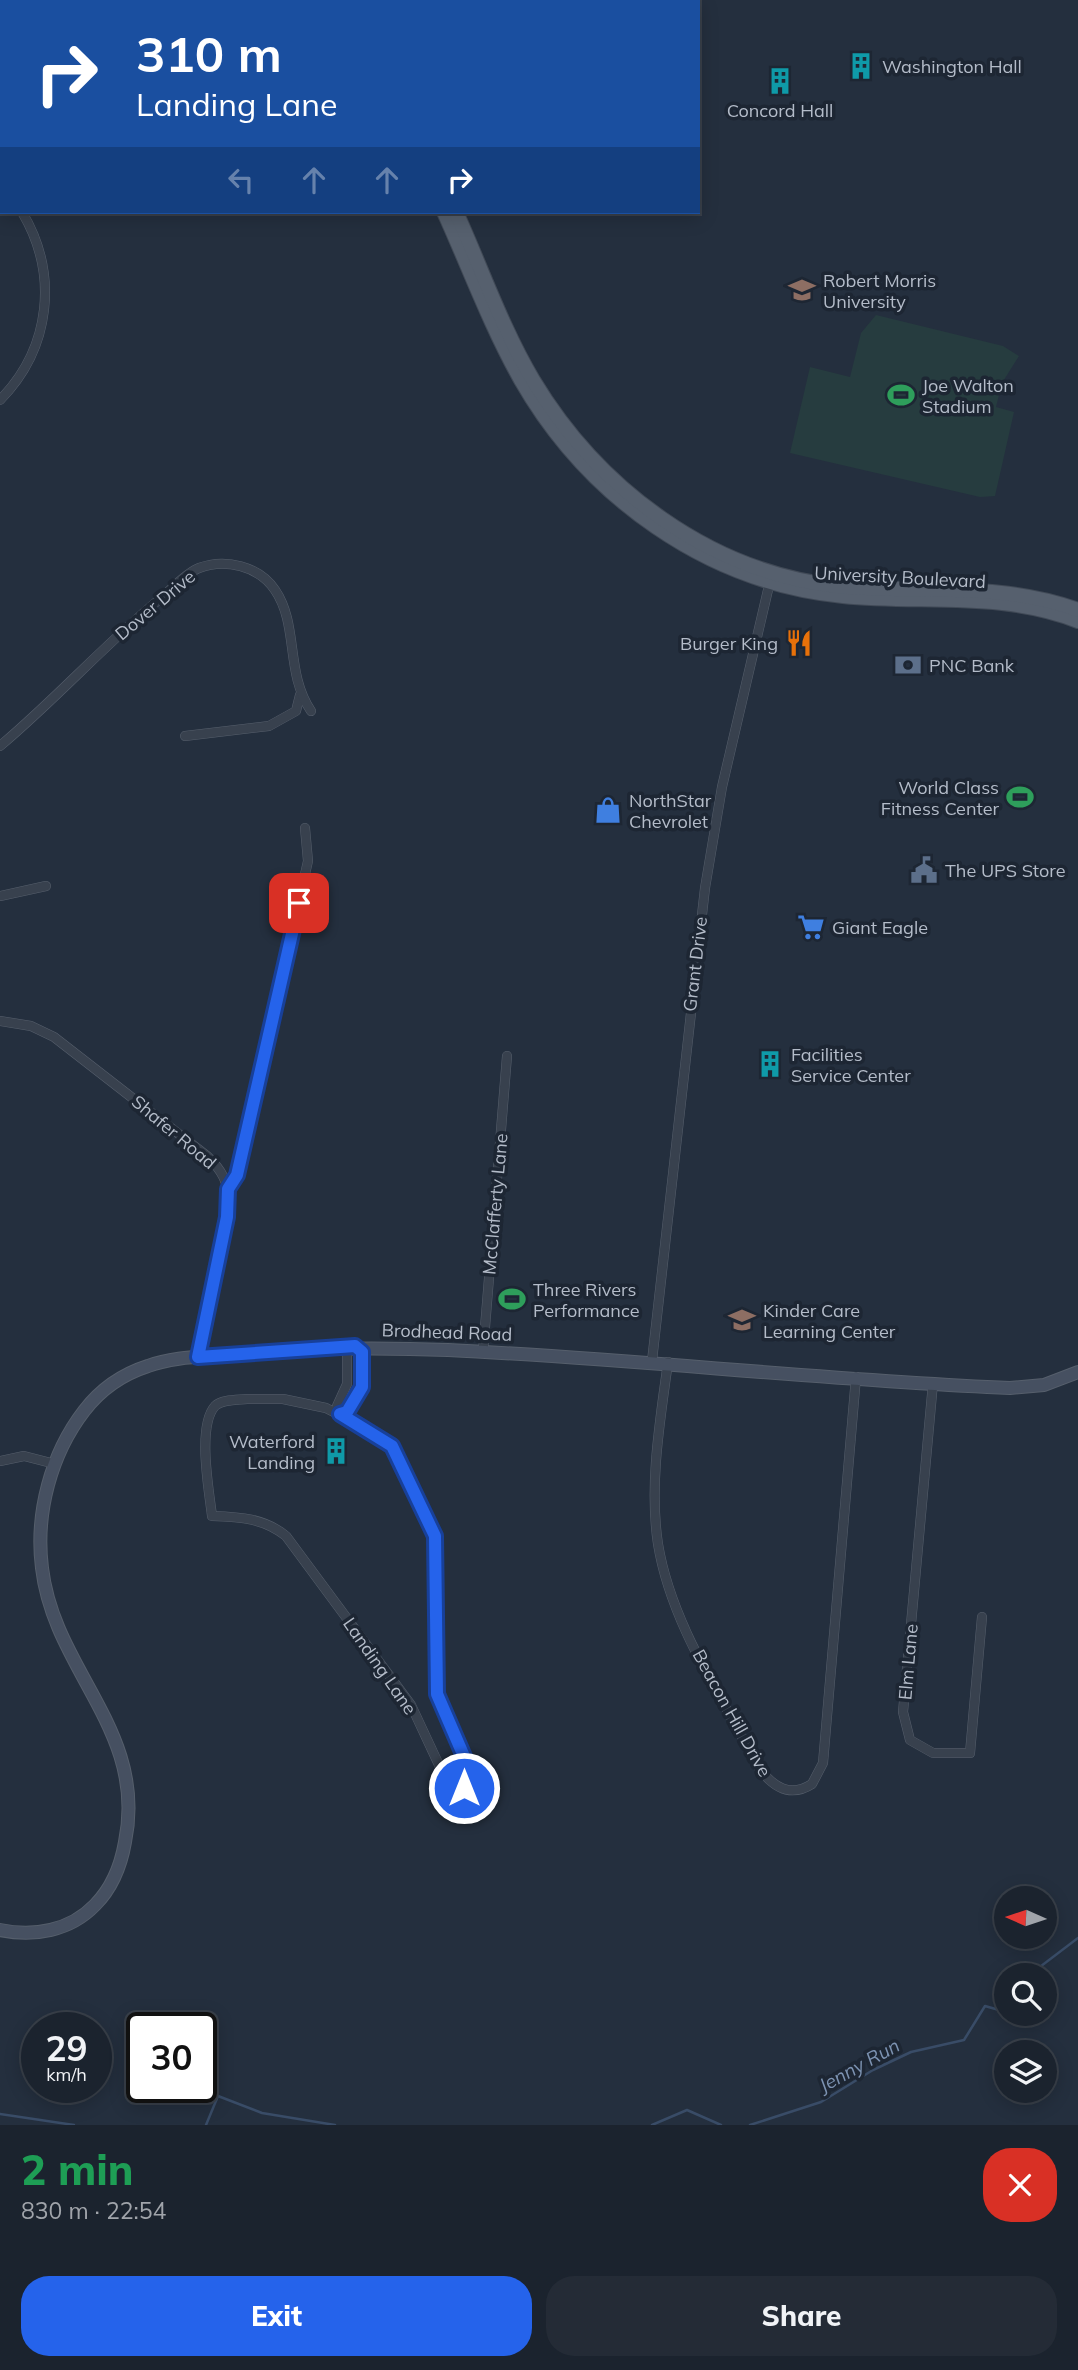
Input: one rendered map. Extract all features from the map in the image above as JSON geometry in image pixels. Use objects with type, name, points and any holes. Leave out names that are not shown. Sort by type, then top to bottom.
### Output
[{"type":"main road","name":"University Boulevard","points":[[445,214],[521,379],[546,419],[578,459],[614,494],[671,537],[716,561],[851,597],[1000,602],[1038,608],[1078,621]]},
{"type":"main road","name":"University Boulevard","points":[[457,214],[521,358],[546,400],[580,445],[621,487],[664,520],[711,548],[771,577],[855,587],[999,591],[1039,598],[1078,610]]},
{"type":"main road","name":"Brodhead Road","points":[[0,1930],[46,1932],[68,1925],[87,1913],[103,1897],[116,1874],[128,1826],[129,1783],[122,1755],[62,1638],[45,1590],[41,1528],[47,1490],[55,1464],[77,1421],[108,1387],[149,1365],[198,1357],[355,1346],[652,1361],[1022,1388],[1055,1382],[1078,1372]]},
{"type":"street","points":[[0,400],[32,355],[43,320],[47,291],[43,256],[23,214]]},
{"type":"street","name":"Dover Drive","points":[[0,746],[140,615],[197,569],[214,565],[244,567],[257,572],[275,590],[283,606],[300,695]]},
{"type":"street","name":"Grant Drive","points":[[652,1361],[705,888],[722,787],[771,577]]},
{"type":"street","points":[[300,695],[311,711]]},
{"type":"street","points":[[185,736],[270,726],[296,711],[300,695]]},
{"type":"street","points":[[228,1189],[237,1175],[308,861],[305,828]]},
{"type":"street","points":[[0,896],[46,886]]},
{"type":"street","name":"Shafer Road","points":[[0,1021],[39,1030],[78,1055],[207,1156],[222,1173],[228,1189],[227,1217],[198,1357]]},
{"type":"street","name":"McClafferty Lane","points":[[483,1352],[507,1056]]},
{"type":"street","points":[[355,1346],[362,1352],[362,1387],[347,1412],[340,1414],[337,1406],[346,1384],[347,1352],[355,1346]]},
{"type":"street","name":"Beacon Hill Drive","points":[[668,1363],[655,1502],[663,1568],[677,1611],[759,1768],[773,1784],[789,1791],[812,1784],[823,1763],[856,1377]]},
{"type":"street","name":"Elm Lane","points":[[933,1383],[904,1712],[910,1740],[927,1752],[970,1753],[982,1617]]},
{"type":"street","name":"Landing Lane","points":[[274,1398],[315,1405],[340,1414],[392,1446],[435,1536],[437,1694],[469,1768],[458,1807],[452,1807],[446,1780],[411,1705],[286,1536],[271,1525],[253,1519],[212,1516],[205,1428],[214,1407],[221,1402],[274,1398]]},
{"type":"street","points":[[0,1461],[24,1456],[55,1464]]},
{"type":"green space","name":"Joe Walton Stadium","points":[[876,315],[1003,346],[1019,356],[1002,383],[996,407],[1014,412],[995,496],[980,497],[790,453],[810,367],[850,377],[861,333]]},
{"type":"waterway","name":"Jenny Run","points":[[1045,1963],[1078,1938]]},
{"type":"waterway","name":"Jenny Run","points":[[750,2125],[821,2102],[873,2070],[911,2052],[964,2040],[985,2006],[994,2009]]},
{"type":"waterway","name":"Jenny Run","points":[[206,2125],[218,2096],[262,2113],[335,2125]]},
{"type":"waterway","name":"Jenny Run","points":[[652,2125],[687,2110],[721,2125]]},
{"type":"waterway","name":"Jenny Run","points":[[0,2114],[74,2125]]},
{"type":"place","name":"Washington Hall","points":[[861,66]]},
{"type":"place","name":"Concord Hall","points":[[780,81]]},
{"type":"place","name":"Robert Morris University","points":[[802,290]]},
{"type":"place","name":"Joe Walton Stadium","points":[[901,395]]},
{"type":"place","name":"Burger King","points":[[799,643]]},
{"type":"place","name":"PNC Bank","points":[[908,665]]},
{"type":"place","name":"World Class Fitness Center","points":[[1020,797]]},
{"type":"place","name":"NorthStar Chevrolet","points":[[608,810]]},
{"type":"place","name":"The UPS Store","points":[[924,870]]},
{"type":"place","name":"Giant Eagle","points":[[811,927]]},
{"type":"place","name":"Facilities Service Center","points":[[770,1064]]},
{"type":"place","name":"Three Rivers Performance","points":[[512,1299]]},
{"type":"place","name":"Kinder Care Learning Center","points":[[742,1320]]},
{"type":"place","name":"Waterford Landing","points":[[336,1451]]},
{"type":"route","points":[[299,903],[237,1175],[228,1189],[227,1217],[198,1357],[355,1346],[362,1352],[362,1387],[347,1412],[340,1414],[379,1435],[392,1446],[435,1536],[438,1548],[437,1694],[469,1768],[464,1788]]}]
